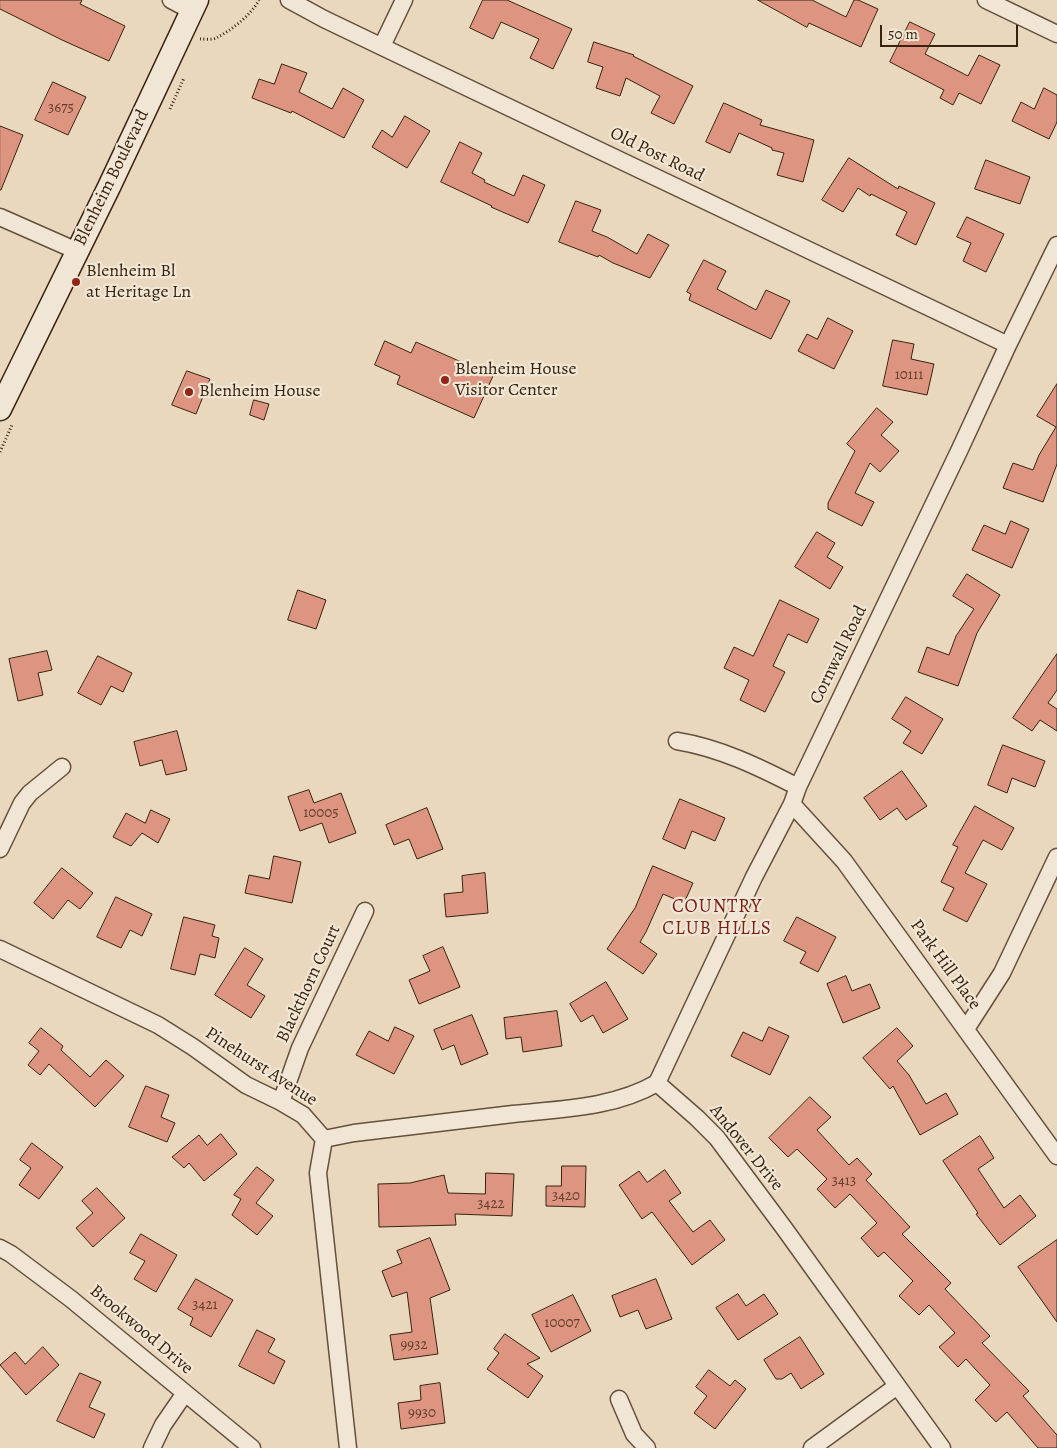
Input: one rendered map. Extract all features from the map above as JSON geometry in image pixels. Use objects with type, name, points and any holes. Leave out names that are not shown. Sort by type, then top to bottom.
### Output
[{"type":"main road","name":"Blenheim Boulevard","points":[[0,409],[109,187],[194,5]]},
{"type":"street","points":[[171,0],[194,5]]},
{"type":"street","name":"Old Post Road","points":[[289,0],[324,19],[1008,344]]},
{"type":"street","points":[[382,46],[404,0]]},
{"type":"street","points":[[986,0],[1057,34]]},
{"type":"street","points":[[0,217],[76,251]]},
{"type":"street","name":"Cornwall Road","points":[[657,1083],[754,877],[792,804],[798,786],[960,449],[1008,344],[1057,246]]},
{"type":"street","points":[[677,741],[726,753],[756,765],[798,786]]},
{"type":"street","points":[[0,849],[22,803],[30,793],[62,767]]},
{"type":"street","name":"Park Hill Place","points":[[792,804],[844,861],[1057,1156]]},
{"type":"street","points":[[966,1029],[1002,973],[1057,857]]},
{"type":"street","name":"Blackthorn Court","points":[[282,1102],[300,1048],[365,911]]},
{"type":"street","name":"Pinehurst Avenue","points":[[0,950],[158,1025],[193,1047],[246,1085],[282,1102],[303,1115],[324,1139]]},
{"type":"street","points":[[348,1448],[318,1173],[324,1139],[354,1133],[560,1109],[620,1100],[657,1083]]},
{"type":"street","name":"Andover Drive","points":[[657,1083],[717,1138],[790,1236],[942,1448]]},
{"type":"street","name":"Brookwood Drive","points":[[0,1248],[11,1254],[71,1299],[252,1448]]},
{"type":"street","points":[[812,1448],[897,1386]]},
{"type":"street","points":[[152,1448],[164,1425],[185,1393]]},
{"type":"street","points":[[619,1399],[634,1434],[647,1448]]},
{"type":"building","points":[[0,0],[82,0],[80,4],[125,26],[109,61],[0,9]]},
{"type":"building","points":[[483,0],[507,0],[572,29],[553,69],[530,58],[539,39],[501,22],[493,39],[470,28]]},
{"type":"building","points":[[758,0],[812,0],[846,17],[854,0],[878,9],[861,47],[809,23],[807,27]]},
{"type":"building","points":[[910,22],[935,34],[925,54],[968,76],[979,55],[1000,65],[981,104],[959,93],[953,105],[940,98],[944,90],[890,62]]},
{"type":"building","points":[[594,42],[634,55],[693,86],[674,124],[651,113],[660,96],[626,78],[620,96],[596,88],[603,67],[588,62]]},
{"type":"building","points":[[282,64],[307,73],[299,92],[332,109],[343,88],[364,100],[344,138],[292,111],[291,113],[252,98],[259,79],[274,84]]},
{"type":"building","points":[[53,82],[86,97],[68,135],[35,120]]},
{"type":"building","points":[[1044,88],[1057,95],[1057,122],[1049,139],[1012,121],[1021,102],[1034,109]]},
{"type":"building","points":[[724,103],[762,120],[760,125],[814,140],[803,182],[777,175],[784,153],[772,150],[772,148],[739,133],[730,153],[706,142]]},
{"type":"building","points":[[405,116],[430,131],[407,168],[372,147],[382,130],[392,137]]},
{"type":"building","points":[[0,126],[23,135],[1,190],[0,190]]},
{"type":"building","points":[[460,142],[482,153],[472,173],[485,180],[484,182],[514,196],[523,175],[545,185],[528,223],[441,182]]},
{"type":"building","points":[[849,158],[898,189],[899,186],[935,203],[916,245],[896,235],[907,212],[871,194],[870,196],[858,188],[843,212],[822,200]]},
{"type":"building","points":[[986,160],[1030,177],[1020,204],[975,189]]},
{"type":"building","points":[[576,201],[601,210],[592,231],[637,254],[648,234],[669,245],[650,278],[613,263],[599,255],[598,257],[559,242]]},
{"type":"building","points":[[967,217],[1004,234],[986,272],[963,261],[971,243],[957,237]]},
{"type":"building","points":[[704,260],[726,271],[717,289],[756,310],[766,290],[790,301],[771,339],[689,300],[691,294],[687,292]]},
{"type":"building","points":[[828,318],[853,331],[834,369],[798,351],[807,334],[817,339]]},
{"type":"building","points":[[893,340],[914,344],[911,359],[934,364],[927,395],[883,386]]},
{"type":"building","name":"Blenheim House Visitor Center","points":[[385,341],[411,353],[416,342],[493,376],[474,418],[397,384],[400,376],[375,365]]},
{"type":"building","name":"Blenheim House","points":[[187,371],[210,379],[196,414],[172,405]]},
{"type":"building","points":[[1057,384],[1057,464],[1043,502],[1003,488],[1013,463],[1033,470],[1039,455],[1056,427],[1037,416]]},
{"type":"building","points":[[254,400],[269,404],[264,420],[250,415]]},
{"type":"building","points":[[877,408],[893,422],[881,435],[899,451],[880,472],[870,463],[855,493],[874,502],[862,526],[828,509],[828,503],[855,451],[847,444]]},
{"type":"building","points":[[1011,521],[1029,529],[1012,568],[972,550],[984,525],[1005,534]]},
{"type":"building","points":[[817,532],[835,543],[827,557],[843,567],[830,589],[795,567]]},
{"type":"building","points":[[967,574],[1000,595],[977,633],[958,686],[918,672],[927,647],[949,655],[956,636],[974,609],[953,596]]},
{"type":"building","points":[[298,590],[326,600],[316,629],[288,620]]},
{"type":"building","points":[[780,600],[819,619],[807,643],[788,634],[773,666],[785,672],[765,712],[740,700],[749,680],[724,668],[734,647],[753,656]]},
{"type":"building","points":[[47,651],[52,670],[38,673],[43,695],[18,701],[9,659]]},
{"type":"building","points":[[1057,654],[1057,690],[1048,703],[1057,709],[1057,731],[1040,720],[1032,731],[1013,718]]},
{"type":"building","points":[[98,656],[132,673],[123,692],[111,686],[101,705],[78,693]]},
{"type":"building","points":[[906,697],[943,719],[922,754],[903,743],[911,731],[892,719]]},
{"type":"building","points":[[177,731],[187,770],[166,775],[162,760],[140,766],[134,742]]},
{"type":"building","points":[[1003,745],[1045,761],[1035,787],[1012,778],[1007,793],[988,785]]},
{"type":"building","points":[[902,771],[927,806],[906,820],[897,808],[880,820],[864,798]]},
{"type":"building","points":[[309,790],[314,803],[341,793],[356,833],[329,843],[322,823],[300,831],[288,797]]},
{"type":"building","points":[[680,799],[725,818],[715,841],[692,831],[685,849],[663,839]]},
{"type":"building","points":[[975,806],[1014,828],[1002,850],[983,840],[965,873],[987,884],[967,922],[943,910],[954,888],[941,882],[958,847],[953,845]]},
{"type":"building","points":[[427,808],[443,849],[417,859],[409,839],[394,845],[386,825]]},
{"type":"building","points":[[151,810],[170,819],[158,843],[142,833],[131,846],[113,837],[126,813],[145,823]]},
{"type":"building","points":[[274,856],[301,862],[292,903],[245,893],[249,875],[269,879]]},
{"type":"building","points":[[653,866],[693,883],[684,903],[663,894],[640,942],[657,954],[643,974],[607,949],[635,908]]},
{"type":"building","points":[[62,868],[93,893],[80,909],[68,900],[53,919],[34,903]]},
{"type":"building","points":[[485,873],[488,913],[446,917],[444,894],[463,892],[462,876]]},
{"type":"building","points":[[116,897],[152,914],[142,936],[130,930],[121,948],[97,937]]},
{"type":"building","points":[[184,917],[215,925],[212,936],[219,938],[215,958],[200,954],[195,975],[171,969]]},
{"type":"building","points":[[797,917],[836,937],[818,972],[800,963],[806,952],[784,941]]},
{"type":"building","points":[[443,947],[460,987],[419,1004],[409,980],[430,971],[423,956]]},
{"type":"building","points":[[245,948],[263,959],[247,985],[265,996],[251,1018],[215,995]]},
{"type":"building","points":[[846,976],[852,991],[870,984],[880,1008],[843,1023],[827,984]]},
{"type":"building","points":[[606,982],[628,1019],[603,1033],[593,1015],[581,1022],[570,1004]]},
{"type":"building","points":[[557,1011],[562,1046],[523,1052],[521,1037],[506,1039],[504,1018]]},
{"type":"building","points":[[472,1015],[488,1054],[461,1065],[454,1045],[442,1050],[434,1030]]},
{"type":"building","points":[[395,1027],[414,1036],[394,1074],[356,1055],[369,1031],[388,1041]]},
{"type":"building","points":[[769,1027],[789,1036],[770,1075],[731,1056],[743,1032],[762,1041]]},
{"type":"building","points":[[41,1028],[63,1046],[61,1050],[90,1077],[106,1060],[124,1076],[95,1107],[49,1064],[40,1075],[28,1065],[39,1051],[29,1043]]},
{"type":"building","points":[[897,1028],[913,1046],[897,1061],[909,1075],[926,1104],[946,1093],[958,1114],[920,1135],[893,1086],[890,1089],[863,1058]]},
{"type":"building","points":[[146,1086],[169,1095],[161,1117],[175,1123],[167,1142],[129,1127]]},
{"type":"building","points":[[810,1097],[831,1117],[817,1130],[849,1165],[857,1158],[872,1174],[866,1180],[910,1227],[902,1234],[951,1283],[945,1289],[990,1336],[982,1343],[1029,1391],[1023,1396],[1057,1435],[1057,1448],[1038,1448],[1007,1412],[996,1422],[975,1400],[990,1385],[966,1359],[958,1367],[939,1347],[955,1333],[929,1305],[919,1315],[899,1296],[913,1281],[884,1252],[878,1257],[861,1238],[877,1223],[850,1194],[835,1208],[817,1189],[827,1179],[797,1149],[788,1157],[769,1138]]},
{"type":"building","points":[[221,1134],[237,1154],[204,1181],[189,1163],[184,1168],[172,1157],[199,1135],[207,1145]]},
{"type":"building","points":[[980,1136],[994,1158],[978,1169],[1004,1208],[1020,1195],[1036,1216],[1000,1245],[976,1214],[978,1213],[943,1161]]},
{"type":"building","points":[[32,1143],[63,1167],[39,1199],[19,1185],[31,1168],[20,1160]]},
{"type":"building","points":[[562,1166],[586,1166],[585,1207],[546,1206],[546,1186],[561,1186]]},
{"type":"building","points":[[257,1167],[274,1180],[256,1203],[273,1216],[257,1235],[232,1215],[241,1199],[234,1195]]},
{"type":"building","points":[[665,1170],[681,1193],[669,1201],[693,1232],[710,1220],[725,1240],[692,1265],[652,1212],[642,1219],[619,1185],[639,1171],[647,1182]]},
{"type":"building","points":[[486,1173],[514,1174],[512,1216],[455,1214],[456,1225],[379,1227],[378,1184],[410,1183],[444,1175],[448,1193],[485,1194]]},
{"type":"building","points":[[97,1188],[125,1218],[93,1247],[76,1228],[93,1213],[82,1201]]},
{"type":"building","points":[[141,1234],[177,1255],[156,1292],[134,1279],[145,1261],[130,1253]]},
{"type":"building","points":[[430,1238],[450,1290],[430,1298],[438,1354],[394,1360],[390,1335],[412,1332],[407,1292],[392,1297],[382,1271],[402,1263],[397,1251]]},
{"type":"building","points":[[1057,1240],[1057,1322],[1018,1267]]},
{"type":"building","points":[[196,1279],[233,1300],[211,1337],[190,1325],[193,1318],[178,1309]]},
{"type":"building","points":[[656,1279],[672,1319],[646,1329],[638,1310],[620,1317],[612,1296]]},
{"type":"building","points":[[738,1294],[746,1306],[764,1294],[778,1314],[738,1340],[716,1308]]},
{"type":"building","points":[[573,1295],[591,1331],[551,1352],[532,1315]]},
{"type":"building","points":[[257,1330],[275,1339],[268,1352],[285,1361],[274,1384],[239,1366]]},
{"type":"building","points":[[505,1334],[540,1358],[527,1364],[543,1376],[528,1398],[487,1369],[499,1353],[494,1349]]},
{"type":"building","points":[[800,1337],[824,1374],[801,1389],[791,1373],[782,1379],[776,1379],[764,1360]]},
{"type":"building","points":[[43,1347],[59,1365],[26,1395],[0,1365],[15,1352],[25,1364]]},
{"type":"building","points":[[709,1370],[730,1386],[735,1380],[746,1389],[715,1429],[694,1413],[707,1396],[696,1387]]},
{"type":"building","points":[[80,1373],[101,1382],[89,1407],[105,1414],[94,1438],[57,1421]]},
{"type":"building","points":[[440,1383],[445,1423],[401,1429],[398,1403],[421,1400],[420,1386]]},
{"type":"place","name":"Blenheim Bl at Heritage Ln","points":[[76,282]]},
{"type":"place","name":"Blenheim House Visitor Center","points":[[445,380]]},
{"type":"place","name":"Blenheim House","points":[[189,392]]},
{"type":"district","name":"COUNTRY CLUB HILLS","points":[[717,918]]}]
